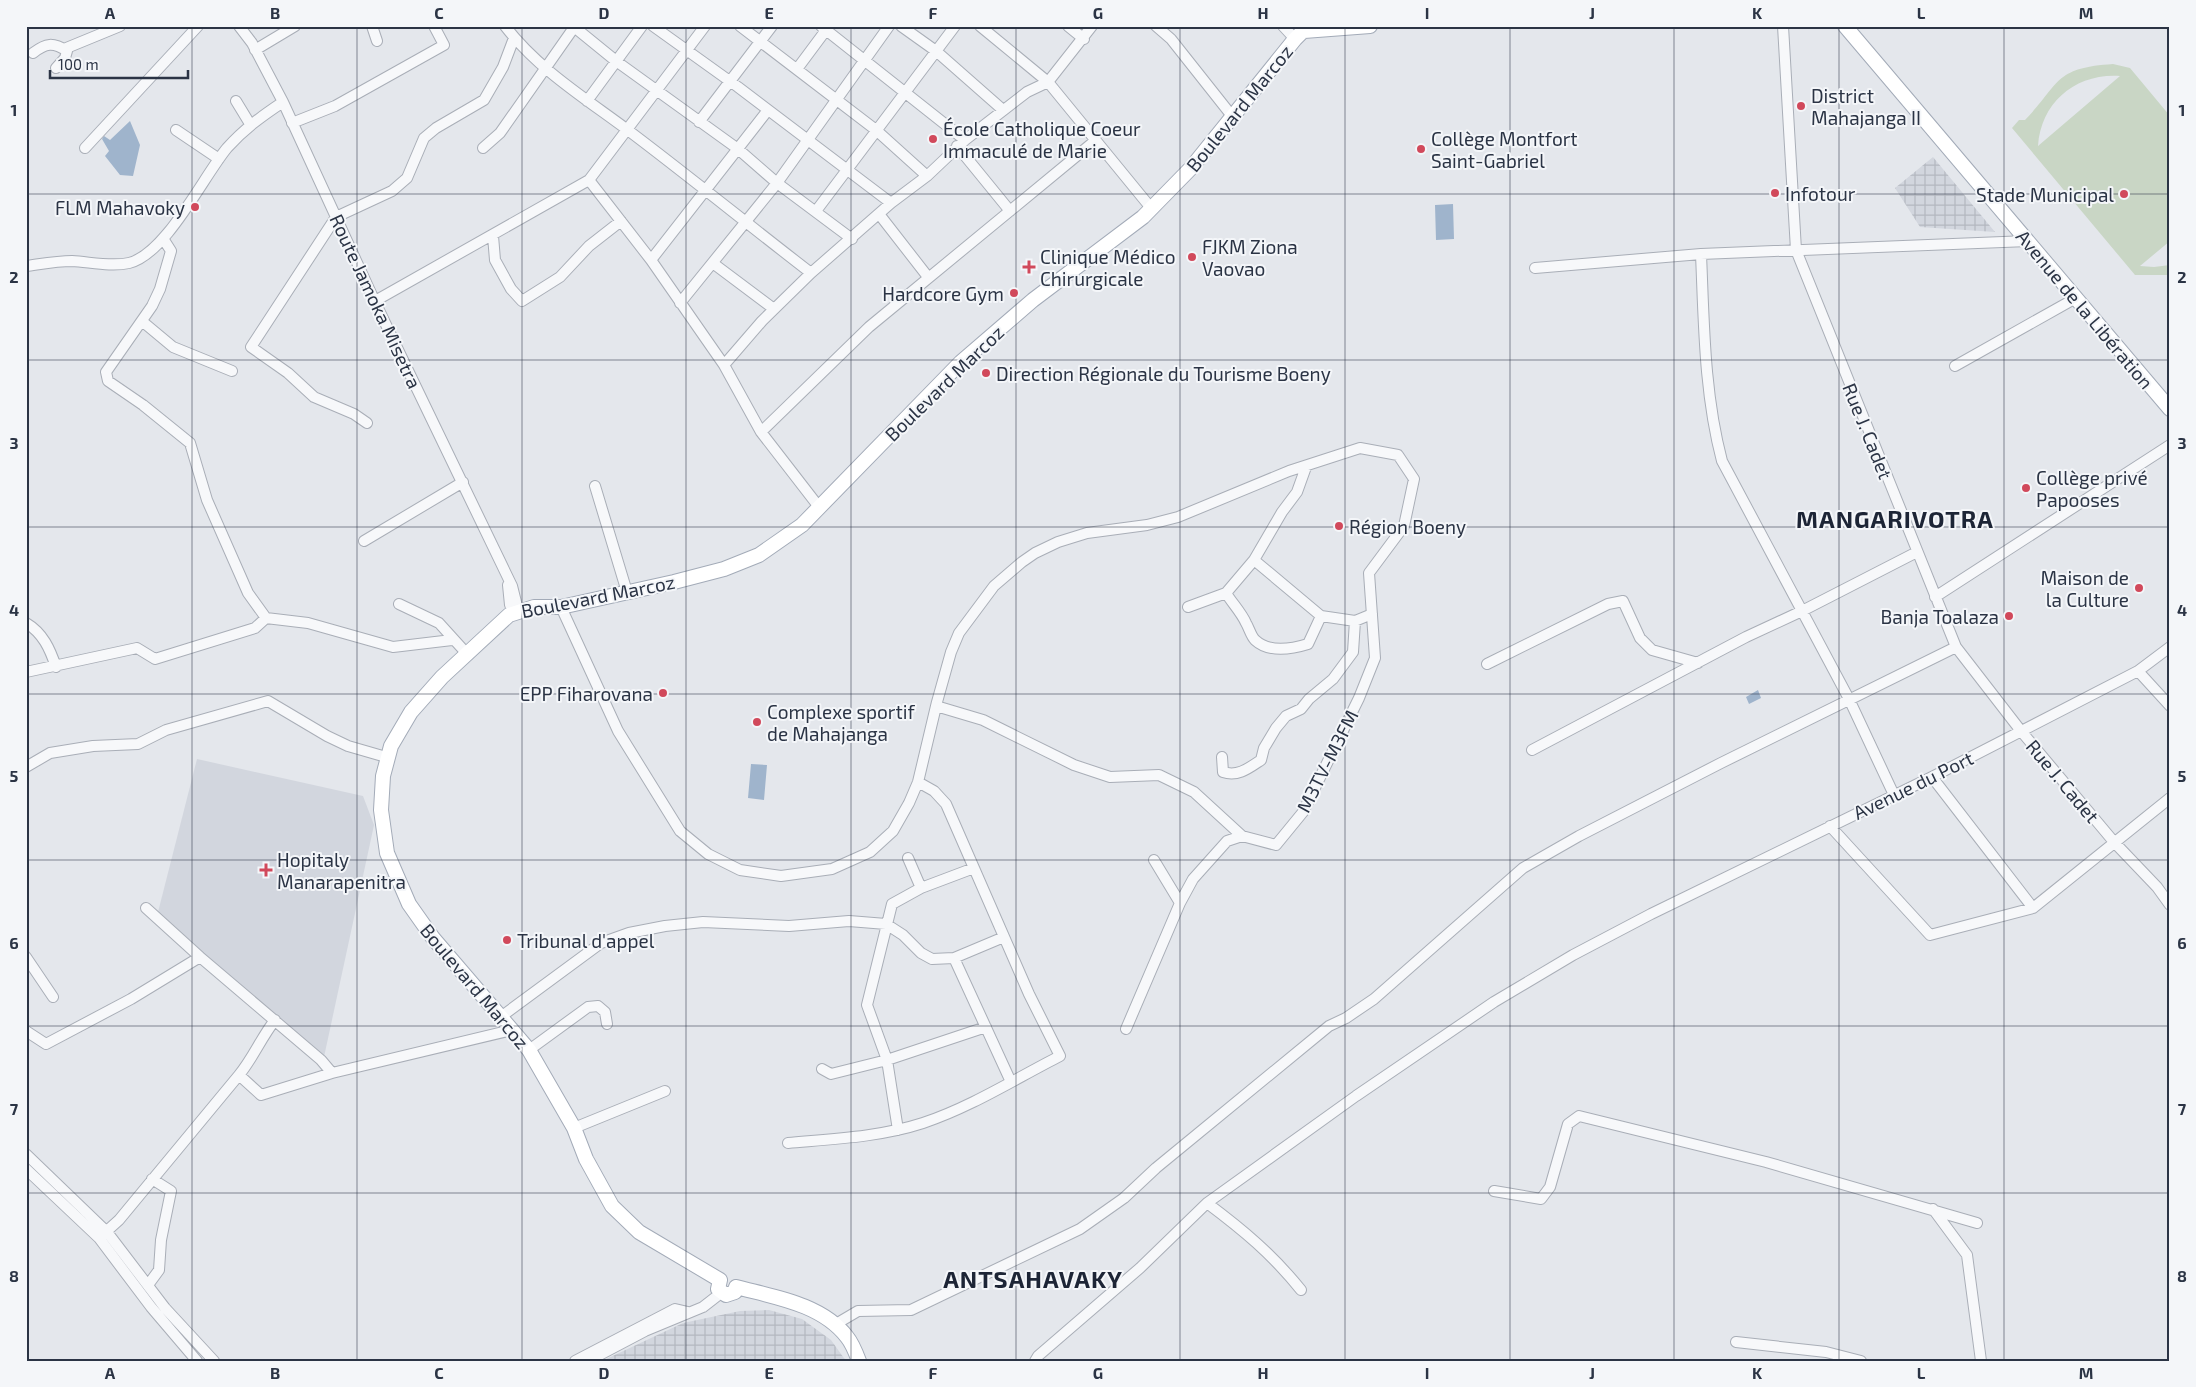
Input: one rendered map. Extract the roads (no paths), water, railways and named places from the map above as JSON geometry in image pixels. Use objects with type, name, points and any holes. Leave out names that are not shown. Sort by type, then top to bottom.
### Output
[{"type":"main road","points":[[1302,32],[1370,26]]},
{"type":"main road","name":"Avenue de la Libération","points":[[1845,26],[2170,409]]},
{"type":"main road","name":"Boulevard Marcoz","points":[[836,1324],[824,1315],[811,1310],[736,1287],[735,1281],[731,1277],[725,1277],[720,1287],[639,1232],[612,1206],[586,1159],[574,1128],[529,1050],[502,1016],[433,938],[409,904],[387,853],[380,810],[386,757],[411,712],[442,677],[468,655],[500,622],[518,610],[534,607],[561,607],[674,582],[743,562],[781,540],[802,525],[961,362],[1033,300],[1151,208],[1191,168],[1302,32]]},
{"type":"main road","points":[[836,1324],[848,1338],[859,1361]]},
{"type":"street","points":[[64,49],[120,26]]},
{"type":"street","points":[[85,148],[198,26]]},
{"type":"street","name":"Route Jamoka Misetra","points":[[239,26],[255,50],[283,102],[375,301],[508,579],[517,600],[518,610]]},
{"type":"street","points":[[255,50],[295,26]]},
{"type":"street","points":[[372,26],[377,41]]},
{"type":"street","points":[[292,123],[344,102],[444,45],[434,26]]},
{"type":"street","points":[[483,148],[500,133],[574,26],[616,62],[738,149],[777,183],[852,239]]},
{"type":"street","points":[[587,101],[642,26]]},
{"type":"street","points":[[653,26],[730,81],[891,203]]},
{"type":"street","points":[[375,301],[589,180],[705,26]]},
{"type":"street","points":[[740,26],[876,130],[927,176]]},
{"type":"street","points":[[699,122],[772,26]]},
{"type":"street","points":[[680,303],[714,264],[777,183],[889,26]]},
{"type":"street","points":[[901,26],[936,52],[1003,110]]},
{"type":"street","points":[[816,211],[848,171],[876,130],[907,92],[955,26]]},
{"type":"street","points":[[980,26],[1048,82],[1151,208]]},
{"type":"street","points":[[1068,26],[1084,39]]},
{"type":"street","points":[[724,365],[774,309],[811,273],[891,203],[927,176],[961,143],[1003,110],[1027,92],[1048,82],[1084,39],[1092,26]]},
{"type":"street","points":[[1156,26],[1171,39],[1232,116]]},
{"type":"street","points":[[1283,26],[1302,32]]},
{"type":"street","name":"Rue J. Cadet","points":[[1783,26],[1796,250],[1956,647],[2021,731],[2114,842],[2157,887],[2170,905]]},
{"type":"street","points":[[797,69],[826,28],[907,92],[961,143],[1010,211]]},
{"type":"street","points":[[510,30],[545,69],[706,190],[811,273]]},
{"type":"street","points":[[367,423],[354,414],[314,397],[288,373],[251,347],[336,217],[392,191],[407,178],[424,138],[436,128],[484,100],[495,83],[510,30]]},
{"type":"street","points":[[33,53],[44,44],[50,43],[64,49],[67,51],[65,58],[56,68]]},
{"type":"street","points":[[236,101],[250,124]]},
{"type":"street","points":[[26,266],[70,261],[106,264],[130,263],[164,240],[220,159],[250,124],[283,102]]},
{"type":"street","points":[[651,260],[768,110]]},
{"type":"street","points":[[176,130],[220,159]]},
{"type":"street","points":[[760,432],[869,327],[1096,140]]},
{"type":"street","points":[[589,180],[651,260],[724,365],[760,432],[819,507]]},
{"type":"street","points":[[879,214],[928,277]]},
{"type":"street","points":[[493,236],[496,260],[511,289],[522,302],[560,277],[589,246],[621,221]]},
{"type":"street","points":[[164,240],[171,251],[160,289],[143,322],[106,372],[108,381],[143,405],[190,443],[210,506],[248,593],[266,618]]},
{"type":"street","points":[[1535,268],[1701,254],[2028,241]]},
{"type":"street","points":[[1701,254],[1706,370],[1714,433],[1722,460],[1848,699],[1894,795]]},
{"type":"street","points":[[714,264],[774,309]]},
{"type":"street","points":[[1955,366],[2076,298]]},
{"type":"street","points":[[143,322],[173,348],[232,371]]},
{"type":"street","points":[[1935,597],[2170,445]]},
{"type":"street","name":"M3TV-M3FM","points":[[1242,836],[1276,844],[1302,812],[1359,698],[1375,658],[1369,573],[1404,526],[1414,479],[1398,456],[1360,448],[1306,467]]},
{"type":"street","points":[[1188,607],[1226,593],[1254,560],[1282,512],[1297,492],[1306,467]]},
{"type":"street","points":[[561,607],[618,732],[680,832],[708,854],[740,870],[781,876],[832,869],[870,852],[892,831],[909,803],[918,782],[951,652],[959,633],[994,586],[1035,553],[1087,533],[1147,524],[1178,517],[1289,471],[1306,467]]},
{"type":"street","points":[[364,541],[463,482]]},
{"type":"street","points":[[595,486],[628,592]]},
{"type":"street","points":[[1532,750],[1746,637],[1802,611],[1917,552]]},
{"type":"street","points":[[1254,560],[1321,616],[1355,621],[1372,614]]},
{"type":"street","points":[[1226,593],[1246,621],[1254,640],[1267,647],[1295,648],[1308,644],[1321,616]]},
{"type":"street","points":[[1488,664],[1608,604],[1623,601],[1640,638],[1652,650],[1698,663]]},
{"type":"street","points":[[399,604],[439,623],[452,640],[468,655]]},
{"type":"street","points":[[26,672],[137,648],[155,659],[255,628],[266,618],[308,622],[393,647],[452,640]]},
{"type":"street","points":[[1222,757],[1223,772],[1232,775],[1246,771],[1261,760],[1264,748],[1286,716],[1301,709],[1309,699],[1333,679],[1353,652],[1355,621]]},
{"type":"street","points":[[26,623],[38,630],[51,651],[56,667]]},
{"type":"street","points":[[836,1324],[858,1311],[911,1310],[1080,1229],[1124,1198],[1155,1169],[1329,1026],[1346,1018],[1374,999],[1522,868],[1579,836],[1848,699],[1956,647]]},
{"type":"street","name":"Avenue du Port","points":[[1035,1361],[1140,1268],[1207,1203],[1356,1096],[1494,1002],[1573,955],[1651,914],[1932,777],[2138,671],[2170,647]]},
{"type":"street","points":[[2138,671],[2170,706]]},
{"type":"street","points":[[26,768],[50,753],[93,746],[138,744],[166,730],[268,700],[327,736],[348,746],[386,757]]},
{"type":"street","points":[[936,706],[983,720],[1074,765],[1110,778],[1159,775],[1194,792],[1242,836],[1227,841],[1193,880],[1180,903],[1126,1029]]},
{"type":"street","points":[[1932,777],[2033,908]]},
{"type":"street","points":[[788,1143],[898,1130],[924,1122],[972,1103],[1060,1056],[1004,937],[946,804],[934,791],[918,782]]},
{"type":"street","points":[[1830,826],[1930,935],[2033,908],[2170,798]]},
{"type":"street","points":[[908,858],[921,888]]},
{"type":"street","points":[[1154,860],[1180,903]]},
{"type":"street","points":[[898,1130],[887,1060],[867,1005],[886,924],[892,904],[921,888],[974,868]]},
{"type":"street","points":[[146,908],[200,957],[321,1060],[332,1073]]},
{"type":"street","points":[[502,1016],[601,943],[628,933],[703,922],[789,926],[849,921],[886,924],[903,935],[921,952],[932,959],[954,958],[1004,937]]},
{"type":"street","points":[[26,957],[53,997]]},
{"type":"street","points":[[26,1031],[46,1044],[88,1023],[200,957]]},
{"type":"street","points":[[954,958],[1011,1082]]},
{"type":"street","points":[[529,1050],[588,1007],[598,1006],[605,1012],[607,1024]]},
{"type":"street","points":[[103,1235],[250,1062],[259,1041],[275,1020]]},
{"type":"street","points":[[822,1069],[831,1074],[887,1060],[986,1027]]},
{"type":"street","points":[[239,1075],[260,1095],[332,1073],[512,1030]]},
{"type":"street","points":[[574,1128],[665,1091]]},
{"type":"street","points":[[1494,1191],[1540,1199],[1550,1186],[1568,1124],[1579,1116],[1766,1162],[1933,1208],[1977,1223]]},
{"type":"street","points":[[26,1154],[103,1235],[148,1285],[193,1340],[214,1361]]},
{"type":"street","points":[[26,1169],[103,1235],[162,1322],[197,1361]]},
{"type":"street","points":[[148,1285],[159,1270],[161,1240],[171,1191],[152,1179]]},
{"type":"street","points":[[1207,1203],[1255,1239],[1277,1260],[1301,1290]]},
{"type":"street","points":[[1933,1208],[1967,1255],[1981,1361]]},
{"type":"street","points":[[588,1361],[645,1331],[676,1320],[688,1312],[703,1307],[720,1287]]},
{"type":"street","points":[[575,1361],[674,1309],[688,1312]]},
{"type":"street","points":[[1736,1342],[1826,1352],[1861,1361]]},
{"type":"water","points":[[130,121],[140,145],[133,176],[120,175],[105,156],[109,151],[102,139],[104,136],[110,140]]},
{"type":"water","points":[[1453,204],[1454,239],[1436,240],[1435,205]]},
{"type":"water","points":[[1758,690],[1761,698],[1749,704],[1746,697]]},
{"type":"water","points":[[751,764],[767,765],[764,800],[748,798]]},
{"type":"place","name":"District Mahajanga II","points":[[1801,106]]},
{"type":"place","name":"École Catholique Coeur Immaculé de Marie","points":[[933,139]]},
{"type":"place","name":"Collège Montfort Saint-Gabriel","points":[[1421,149]]},
{"type":"place","name":"Infotour","points":[[1775,193]]},
{"type":"place","name":"Stade Municipal","points":[[2124,194]]},
{"type":"place","name":"FLM Mahavoky","points":[[195,207]]},
{"type":"place","name":"FJKM Ziona Vaovao","points":[[1192,257]]},
{"type":"place","name":"Clinique Médico Chirurgicale","points":[[1029,267]]},
{"type":"place","name":"Hardcore Gym","points":[[1014,293]]},
{"type":"place","name":"Direction Régionale du Tourisme Boeny","points":[[986,373]]},
{"type":"place","name":"Collège privé Papooses","points":[[2026,488]]},
{"type":"place","name":"Région Boeny","points":[[1339,526]]},
{"type":"place","name":"Maison de la Culture","points":[[2139,588]]},
{"type":"place","name":"Banja Toalaza","points":[[2009,616]]},
{"type":"place","name":"EPP Fiharovana","points":[[663,693]]},
{"type":"place","name":"Complexe sportif de Mahajanga","points":[[757,722]]},
{"type":"place","name":"Hopitaly Manarapenitra","points":[[266,870]]},
{"type":"place","name":"Tribunal d'appel","points":[[507,940]]},
{"type":"district","name":"MANGARIVOTRA","points":[[1895,518]]},
{"type":"district","name":"ANTSAHAVAKY","points":[[1033,1278]]}]
